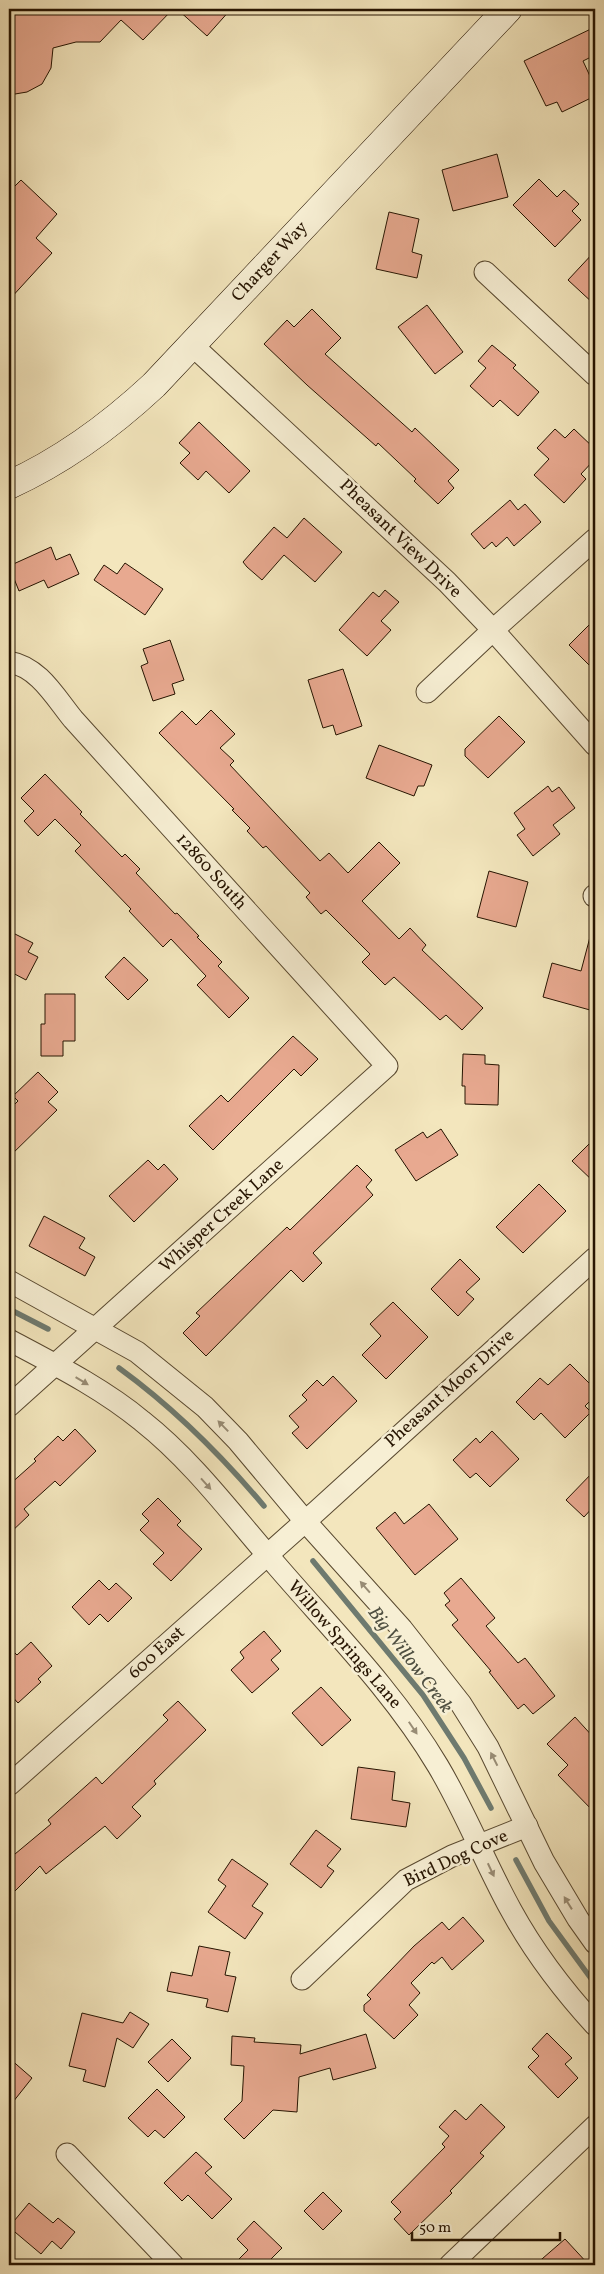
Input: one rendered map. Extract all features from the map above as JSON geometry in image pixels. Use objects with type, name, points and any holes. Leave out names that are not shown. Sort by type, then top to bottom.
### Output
[{"type":"street","name":"Charger Way","points":[[9,485],[53,462],[103,429],[154,385],[508,9]]},
{"type":"street","points":[[485,272],[595,375]]},
{"type":"street","name":"Pheasant View Drive","points":[[192,345],[418,554],[493,630],[595,745]]},
{"type":"street","points":[[427,692],[595,539]]},
{"type":"street","name":"12860 South","points":[[9,662],[29,669],[38,676],[73,719],[387,1066]]},
{"type":"street","name":"Whisper Creek Lane","points":[[9,1406],[387,1066]]},
{"type":"street","name":"Pheasant Moor Drive","points":[[306,1521],[595,1258]]},
{"type":"street","points":[[9,1281],[97,1328],[137,1352],[204,1406],[238,1441],[402,1629],[461,1704],[488,1747],[561,1892],[595,1943]]},
{"type":"street","name":"Willow Springs Lane","points":[[9,1340],[106,1395],[141,1420],[163,1439],[229,1510],[380,1683],[413,1726],[438,1767],[532,1946],[595,2025]]},
{"type":"street","name":"600 East","points":[[9,1785],[306,1521]]},
{"type":"street","name":"Bird Dog Cove","points":[[302,1979],[396,1887],[416,1874],[527,1826]]},
{"type":"street","points":[[450,2265],[595,2126]]},
{"type":"street","points":[[67,2154],[174,2265]]},
{"type":"building","points":[[9,9],[173,9],[143,40],[121,20],[100,42],[76,42],[53,48],[51,68],[42,84],[27,92],[9,95]]},
{"type":"building","points":[[177,9],[231,9],[207,36]]},
{"type":"building","points":[[595,27],[595,55],[583,61],[595,87],[595,96],[562,112],[557,102],[546,106],[524,61]]},
{"type":"building","points":[[497,154],[508,197],[453,211],[442,170]]},
{"type":"building","points":[[539,179],[557,197],[564,190],[579,204],[572,211],[581,220],[555,247],[513,205]]},
{"type":"building","points":[[21,180],[57,214],[36,238],[52,253],[9,300],[9,192]]},
{"type":"building","points":[[389,212],[419,219],[412,252],[422,255],[417,278],[376,269]]},
{"type":"building","points":[[595,251],[595,305],[568,280]]},
{"type":"building","points":[[427,305],[463,352],[435,374],[398,327]]},
{"type":"building","points":[[312,309],[341,338],[325,354],[412,432],[415,428],[459,470],[448,481],[454,488],[438,504],[414,481],[416,479],[378,443],[376,446],[264,344],[287,320],[294,327]]},
{"type":"building","points":[[492,345],[516,365],[513,368],[539,392],[518,416],[500,400],[493,407],[470,386],[486,368],[478,361]]},
{"type":"building","points":[[199,422],[250,471],[229,493],[206,471],[198,480],[180,463],[190,453],[179,443]]},
{"type":"building","points":[[555,429],[565,438],[574,429],[595,449],[595,459],[581,474],[586,479],[564,503],[534,475],[549,459],[537,448]]},
{"type":"building","points":[[510,500],[518,510],[525,504],[541,522],[514,546],[507,537],[496,547],[492,542],[484,549],[471,534]]},
{"type":"building","points":[[304,518],[342,552],[315,582],[284,555],[262,580],[243,562],[274,527],[287,538]]},
{"type":"building","points":[[51,547],[56,560],[70,554],[79,574],[48,588],[44,580],[19,591],[9,566]]},
{"type":"building","points":[[125,563],[163,589],[145,615],[94,580],[104,565],[117,574]]},
{"type":"building","points":[[385,590],[399,602],[381,621],[391,630],[367,656],[339,630],[373,592],[379,597]]},
{"type":"building","points":[[595,619],[595,671],[569,645]]},
{"type":"building","points":[[170,640],[184,680],[172,684],[175,694],[153,701],[141,666],[148,663],[143,649]]},
{"type":"building","points":[[343,669],[362,726],[336,735],[333,725],[323,728],[308,680]]},
{"type":"building","points":[[211,710],[235,734],[220,748],[234,761],[230,765],[320,861],[329,853],[348,873],[379,842],[400,863],[362,901],[399,939],[410,928],[426,945],[422,950],[483,1008],[462,1030],[446,1015],[440,1020],[394,977],[385,985],[362,962],[370,954],[326,910],[321,914],[306,897],[310,893],[266,846],[263,848],[247,831],[250,828],[232,810],[234,809],[159,733],[182,711],[196,725]]},
{"type":"building","points":[[499,716],[525,742],[488,778],[465,756],[465,749]]},
{"type":"building","points":[[379,745],[432,765],[424,786],[418,786],[414,796],[366,778]]},
{"type":"building","points":[[45,774],[82,812],[80,814],[122,857],[125,854],[140,869],[136,873],[175,914],[177,913],[199,936],[197,937],[222,962],[218,966],[249,998],[229,1018],[197,985],[206,976],[171,939],[163,947],[129,911],[131,909],[75,851],[81,845],[55,819],[38,836],[24,821],[34,811],[21,798]]},
{"type":"building","points":[[548,786],[552,792],[559,787],[575,808],[553,825],[560,834],[533,856],[517,835],[525,829],[514,813]]},
{"type":"building","points":[[489,871],[528,882],[516,927],[477,917]]},
{"type":"building","points":[[9,931],[33,943],[28,952],[38,957],[26,980],[9,971]]},
{"type":"building","points":[[590,937],[595,937],[595,991],[590,1010],[543,997],[552,963],[581,971]]},
{"type":"building","points":[[124,957],[148,980],[128,1000],[105,977]]},
{"type":"building","points":[[45,994],[75,994],[75,1041],[63,1041],[63,1056],[41,1056],[41,1024],[45,1024]]},
{"type":"building","points":[[293,1036],[318,1059],[301,1076],[294,1069],[213,1150],[189,1126],[221,1095],[228,1102]]},
{"type":"building","points":[[463,1054],[485,1055],[485,1064],[499,1065],[498,1105],[465,1104],[465,1086],[462,1086]]},
{"type":"building","points":[[38,1072],[58,1092],[48,1102],[57,1110],[9,1157],[9,1110],[18,1101],[13,1096]]},
{"type":"building","points":[[441,1129],[458,1155],[416,1181],[395,1150],[423,1132],[427,1138]]},
{"type":"building","points":[[595,1138],[595,1183],[572,1161]]},
{"type":"building","points":[[148,1160],[158,1170],[164,1164],[178,1179],[134,1222],[109,1196]]},
{"type":"building","points":[[357,1165],[372,1180],[366,1187],[373,1195],[313,1253],[322,1263],[303,1282],[291,1270],[206,1356],[183,1333],[200,1316],[196,1313],[287,1227],[290,1230]]},
{"type":"building","points":[[539,1184],[566,1211],[523,1253],[496,1227]]},
{"type":"building","points":[[44,1216],[85,1238],[79,1248],[95,1257],[85,1276],[29,1246]]},
{"type":"building","points":[[460,1259],[480,1279],[466,1292],[474,1299],[458,1316],[431,1289]]},
{"type":"building","points":[[393,1302],[428,1337],[386,1379],[362,1355],[381,1336],[370,1324]]},
{"type":"building","points":[[570,1364],[595,1389],[595,1396],[585,1406],[591,1412],[565,1438],[541,1413],[534,1420],[516,1402],[540,1378],[548,1385]]},
{"type":"building","points":[[333,1376],[357,1401],[307,1449],[292,1433],[299,1427],[289,1416],[307,1400],[302,1395],[317,1380],[323,1386]]},
{"type":"building","points":[[75,1429],[96,1451],[60,1486],[55,1481],[24,1509],[29,1515],[9,1534],[9,1485],[36,1461],[34,1459],[58,1436],[63,1441]]},
{"type":"building","points":[[492,1431],[519,1459],[490,1487],[476,1473],[470,1478],[453,1460],[476,1438],[480,1443]]},
{"type":"building","points":[[595,1470],[595,1505],[584,1517],[566,1500]]},
{"type":"building","points":[[158,1498],[181,1521],[177,1525],[202,1549],[171,1581],[153,1564],[164,1553],[140,1530],[149,1521],[142,1514]]},
{"type":"building","points":[[429,1504],[458,1539],[415,1575],[376,1528],[395,1512],[404,1524]]},
{"type":"building","points":[[461,1578],[495,1618],[486,1626],[518,1663],[525,1658],[555,1696],[533,1714],[524,1704],[518,1709],[489,1672],[491,1671],[452,1625],[458,1620],[445,1605],[450,1601],[444,1593]]},
{"type":"building","points":[[99,1580],[109,1590],[116,1583],[132,1598],[108,1622],[100,1614],[89,1625],[72,1607]]},
{"type":"building","points":[[264,1631],[281,1651],[271,1660],[279,1669],[252,1693],[231,1670],[244,1658],[240,1652]]},
{"type":"building","points":[[31,1642],[52,1666],[38,1679],[41,1682],[18,1703],[9,1693],[9,1647],[17,1655]]},
{"type":"building","points":[[321,1687],[351,1720],[322,1746],[292,1713]]},
{"type":"building","points":[[178,1701],[206,1730],[154,1781],[156,1784],[132,1807],[141,1816],[117,1839],[105,1826],[46,1874],[40,1866],[9,1897],[9,1859],[51,1824],[48,1820],[96,1777],[102,1784],[168,1720],[163,1715]]},
{"type":"building","points":[[575,1717],[595,1739],[595,1813],[558,1775],[568,1765],[547,1744]]},
{"type":"building","points":[[358,1767],[395,1772],[392,1800],[410,1803],[406,1827],[351,1819]]},
{"type":"building","points":[[316,1830],[341,1849],[327,1866],[334,1871],[321,1888],[290,1864]]},
{"type":"building","points":[[232,1859],[268,1884],[252,1906],[263,1913],[245,1939],[208,1912],[226,1886],[218,1880]]},
{"type":"building","points":[[463,1917],[484,1941],[452,1970],[442,1957],[434,1964],[432,1962],[411,1983],[420,1993],[409,2005],[418,2015],[394,2039],[364,2011],[364,2005],[371,1999],[367,1995],[414,1946],[442,1922],[449,1930]]},
{"type":"building","points":[[199,1946],[230,1952],[225,1975],[236,1977],[228,2012],[206,2007],[208,1999],[167,1991],[171,1972],[192,1976]]},
{"type":"building","points":[[130,2012],[149,2024],[133,2048],[117,2038],[105,2087],[83,2081],[86,2070],[69,2066],[82,2013],[123,2023]]},
{"type":"building","points":[[547,2033],[572,2058],[565,2064],[578,2078],[558,2098],[528,2067],[539,2056],[532,2049]]},
{"type":"building","points":[[366,2034],[376,2068],[333,2080],[330,2068],[299,2077],[297,2112],[273,2110],[244,2139],[224,2119],[242,2101],[244,2066],[231,2065],[232,2036],[255,2038],[254,2042],[301,2045],[300,2054]]},
{"type":"building","points":[[172,2039],[191,2058],[168,2082],[148,2062]]},
{"type":"building","points":[[9,2058],[32,2078],[9,2107]]},
{"type":"building","points":[[157,2089],[185,2117],[164,2138],[155,2130],[148,2137],[128,2118]]},
{"type":"building","points":[[481,2104],[505,2127],[480,2153],[484,2156],[450,2191],[452,2193],[409,2235],[394,2219],[401,2212],[391,2202],[445,2147],[442,2144],[449,2136],[439,2127],[455,2110],[466,2120]]},
{"type":"building","points":[[196,2152],[212,2167],[205,2173],[232,2199],[212,2219],[188,2195],[182,2201],[164,2183]]},
{"type":"building","points":[[323,2192],[342,2211],[323,2230],[304,2211]]},
{"type":"building","points":[[29,2203],[53,2223],[58,2218],[75,2232],[61,2249],[52,2241],[41,2254],[9,2227]]},
{"type":"building","points":[[254,2221],[282,2248],[265,2265],[233,2265],[248,2250],[237,2239]]},
{"type":"building","points":[[565,2239],[589,2265],[535,2265]]},
{"type":"waterway","name":"Big Willow Creek","points":[[9,1309],[48,1329]]},
{"type":"waterway","name":"Big Willow Creek","points":[[119,1368],[159,1399],[196,1433],[264,1506]]},
{"type":"waterway","name":"Big Willow Creek","points":[[313,1561],[423,1695],[464,1758],[491,1808]]},
{"type":"waterway","name":"Big Willow Creek","points":[[516,1860],[549,1921],[595,1984]]}]
